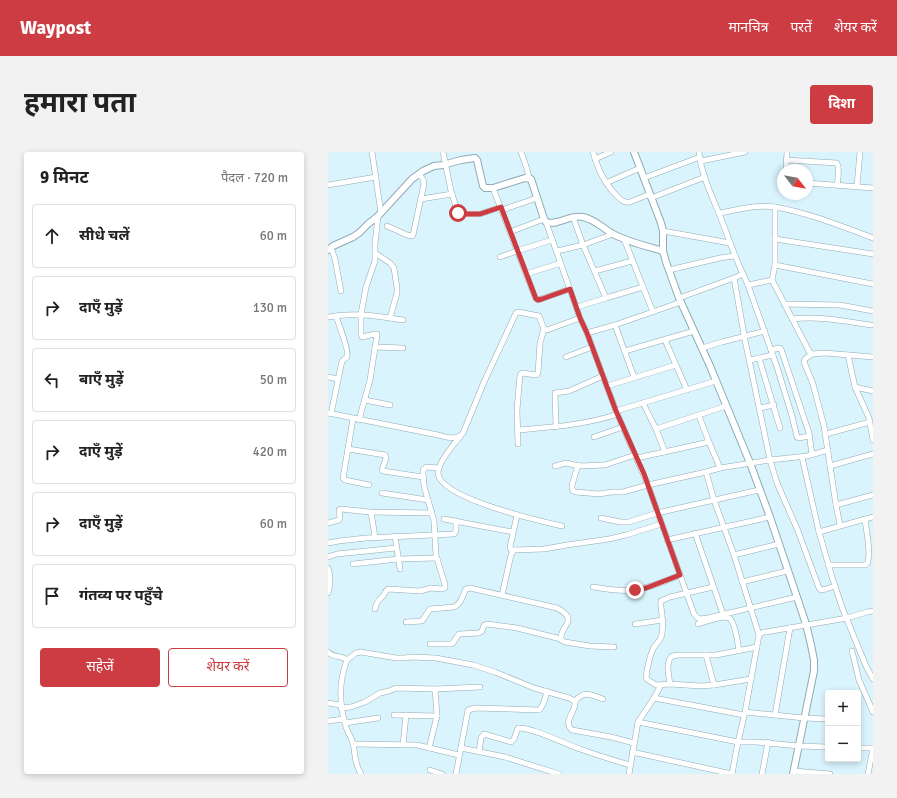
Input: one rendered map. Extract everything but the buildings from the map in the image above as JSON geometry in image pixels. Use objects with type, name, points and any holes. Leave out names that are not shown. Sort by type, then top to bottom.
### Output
[{"type":"street","points":[[359,420],[371,374],[377,334],[363,337],[361,336],[361,314],[366,287],[375,261],[375,244],[380,215],[372,152]]},
{"type":"street","points":[[443,152],[456,211],[459,214],[480,214],[537,198]]},
{"type":"street","points":[[521,152],[580,318],[617,413],[648,485],[694,614],[697,618],[701,619],[797,597]]},
{"type":"street","points":[[593,152],[606,183],[625,202],[650,196],[705,177]]},
{"type":"street","points":[[595,159],[611,152]]},
{"type":"street","points":[[634,152],[663,231],[663,251],[666,262],[680,300],[702,348],[750,463],[770,517],[812,646],[814,671],[794,773],[830,774]]},
{"type":"street","points":[[644,178],[700,157],[745,152]]},
{"type":"street","points":[[786,164],[787,152]]},
{"type":"street","points":[[857,186],[860,152]]},
{"type":"street","points":[[341,291],[335,259],[329,249],[353,237],[380,215],[407,184],[427,169],[474,155],[477,160],[483,186],[485,188],[493,188],[522,178],[529,178]]},
{"type":"street","points":[[700,157],[705,177],[734,256],[748,285],[772,352],[792,416],[797,438],[809,436]]},
{"type":"street","points":[[786,160],[837,162],[837,185]]},
{"type":"street","points":[[606,183],[640,168]]},
{"type":"street","points":[[387,226],[407,235],[413,235],[424,181],[419,174]]},
{"type":"street","points":[[328,185],[376,178]]},
{"type":"street","points":[[813,183],[873,188]]},
{"type":"street","points":[[493,188],[535,297],[538,300],[570,289]]},
{"type":"street","points":[[421,199],[452,194]]},
{"type":"street","points":[[719,213],[760,206],[775,207],[820,219],[873,238]]},
{"type":"street","points":[[775,207],[775,265],[772,280],[810,353],[812,354]]},
{"type":"street","points":[[510,232],[545,221],[552,223],[573,217],[584,217],[624,239],[663,251]]},
{"type":"street","points":[[573,217],[583,245],[606,298]]},
{"type":"street","points":[[663,231],[730,243]]},
{"type":"street","points":[[557,251],[583,245],[613,234]]},
{"type":"street","points":[[624,239],[653,312]]},
{"type":"street","points":[[775,239],[873,254]]},
{"type":"street","points":[[500,257],[552,240]]},
{"type":"street","points":[[375,253],[390,263],[394,268],[397,293],[390,318]]},
{"type":"street","points":[[669,270],[727,256],[734,256]]},
{"type":"street","points":[[595,271],[632,261]]},
{"type":"street","points":[[526,274],[561,263]]},
{"type":"street","points":[[775,265],[873,284]]},
{"type":"street","points":[[587,333],[653,312],[743,274]]},
{"type":"street","points":[[734,278],[743,336],[750,360],[770,460],[777,483],[798,531],[819,588],[823,590],[835,586]]},
{"type":"street","points":[[748,285],[772,280]]},
{"type":"street","points":[[577,307],[643,286]]},
{"type":"street","points":[[784,304],[840,305],[873,311]]},
{"type":"street","points":[[518,444],[517,410],[520,375],[522,373],[536,375],[538,373],[540,343],[544,329],[539,316],[518,312],[516,313],[460,437],[439,468],[439,478],[454,491],[473,500],[562,526]]},
{"type":"street","points":[[328,317],[361,314],[403,320]]},
{"type":"street","points":[[336,316],[348,355],[342,361],[329,414],[453,438],[460,437]]},
{"type":"street","points":[[544,329],[549,330],[580,318]]},
{"type":"street","points":[[792,319],[825,318],[870,325]]},
{"type":"street","points":[[615,325],[634,377]]},
{"type":"street","points":[[625,351],[694,331]]},
{"type":"street","points":[[702,348],[743,336],[764,332]]},
{"type":"street","points":[[666,340],[687,390]]},
{"type":"street","points":[[375,347],[402,348]]},
{"type":"street","points":[[566,357],[592,347]]},
{"type":"street","points":[[750,360],[759,358],[779,348],[781,349],[809,436],[812,455]]},
{"type":"street","points":[[840,526],[826,434],[819,403],[804,362],[805,359],[812,354],[825,353],[873,357]]},
{"type":"street","points":[[848,354],[855,387],[870,422],[873,440]]},
{"type":"street","points":[[759,358],[780,428]]},
{"type":"street","points":[[607,386],[676,365]]},
{"type":"street","points":[[556,427],[555,393],[569,391],[603,376]]},
{"type":"street","points":[[328,377],[338,379]]},
{"type":"street","points":[[518,430],[578,424],[716,381]]},
{"type":"street","points":[[855,387],[873,392]]},
{"type":"street","points":[[365,400],[390,405]]},
{"type":"street","points":[[643,403],[656,429],[665,452]]},
{"type":"street","points":[[760,408],[774,405]]},
{"type":"street","points":[[656,429],[726,406]]},
{"type":"street","points":[[699,416],[720,468]]},
{"type":"street","points":[[353,419],[343,480],[369,485]]},
{"type":"street","points":[[826,434],[870,422]]},
{"type":"street","points":[[594,437],[623,427]]},
{"type":"street","points":[[555,466],[566,463],[578,465],[605,464],[709,442]]},
{"type":"street","points":[[348,449],[385,455],[386,458],[382,470],[384,472],[423,477]]},
{"type":"street","points":[[578,465],[572,488],[573,491],[598,494],[623,492],[720,468],[770,460],[802,457],[828,450]]},
{"type":"street","points":[[830,466],[873,454]]},
{"type":"street","points":[[802,457],[819,532],[840,603],[866,666],[873,679]]},
{"type":"street","points":[[375,609],[377,602],[387,589],[420,591],[431,588],[445,588],[437,558],[432,513],[425,490],[423,477],[423,470],[426,468],[439,468]]},
{"type":"street","points":[[632,752],[732,774],[760,635],[714,500],[706,472]]},
{"type":"street","points":[[601,518],[620,522],[629,522],[657,513],[759,490]]},
{"type":"street","points":[[382,493],[428,500]]},
{"type":"street","points":[[836,505],[873,495]]},
{"type":"street","points":[[328,523],[339,520],[340,518],[338,512],[340,509],[371,512],[432,513]]},
{"type":"street","points":[[371,512],[375,537]]},
{"type":"street","points":[[517,514],[510,547],[511,550],[544,549],[609,539],[661,524]]},
{"type":"street","points":[[667,540],[770,517]]},
{"type":"street","points":[[819,532],[873,517]]},
{"type":"street","points":[[444,519],[513,532]]},
{"type":"street","points":[[828,565],[867,564],[869,560],[865,520]]},
{"type":"street","points":[[328,543],[375,537],[454,534],[456,531],[456,521]]},
{"type":"street","points":[[695,533],[713,587],[724,614]]},
{"type":"street","points":[[395,536],[400,569]]},
{"type":"street","points":[[734,555],[778,544]]},
{"type":"street","points":[[328,557],[337,554],[396,548]]},
{"type":"street","points":[[502,595],[511,555],[514,550]]},
{"type":"street","points":[[353,564],[398,559],[437,558]]},
{"type":"street","points":[[328,568],[331,580],[328,593]]},
{"type":"street","points":[[742,582],[787,571]]},
{"type":"street","points":[[593,587],[614,590],[635,590],[646,588],[680,575]]},
{"type":"street","points":[[713,587],[661,600],[660,605],[663,620],[662,637],[653,650],[646,678],[653,683],[661,685],[670,684],[702,686],[714,686],[751,678]]},
{"type":"street","points":[[406,622],[422,621],[430,610],[457,606],[461,601],[464,591],[468,588],[554,607],[564,612],[568,615],[568,621],[561,635],[561,639]]},
{"type":"street","points":[[760,635],[763,632],[847,618],[873,611]]},
{"type":"street","points":[[698,624],[726,617],[731,619],[734,624],[739,651]]},
{"type":"street","points":[[635,624],[663,620]]},
{"type":"street","points":[[430,644],[452,644],[459,634],[479,633],[483,630],[484,625],[487,624],[517,628],[561,639],[563,641],[584,645],[614,647]]},
{"type":"street","points":[[775,715],[790,628]]},
{"type":"street","points":[[670,684],[668,668],[669,660],[672,656],[716,655],[757,647]]},
{"type":"street","points":[[852,651],[859,680],[873,712]]},
{"type":"street","points":[[328,652],[333,656],[345,658],[347,660]]},
{"type":"street","points":[[361,774],[356,764],[353,744],[344,721],[340,697],[340,684],[347,660],[356,653],[361,652],[396,658],[436,658],[473,665],[495,672],[534,688],[575,701]]},
{"type":"street","points":[[706,655],[714,686]]},
{"type":"street","points":[[629,774],[638,722],[661,685]]},
{"type":"street","points":[[328,703],[351,707],[366,702],[380,693],[396,688],[435,689],[480,687]]},
{"type":"street","points":[[429,748],[437,716],[435,689]]},
{"type":"street","points":[[456,774],[467,712],[470,709],[539,710],[544,704],[547,691]]},
{"type":"street","points":[[603,699],[585,694],[578,697],[575,701],[576,704],[568,722],[571,729],[634,743]]},
{"type":"street","points":[[654,698],[745,713],[825,720]]},
{"type":"street","points":[[394,714],[437,716]]},
{"type":"street","points":[[403,745],[406,715]]},
{"type":"street","points":[[328,721],[378,718]]},
{"type":"street","points":[[638,722],[738,742],[768,742],[799,746],[825,747]]},
{"type":"street","points":[[479,752],[481,738],[484,734],[511,742],[514,740],[518,728],[521,728],[535,731],[579,749],[630,765]]},
{"type":"street","points":[[762,774],[768,742]]},
{"type":"street","points":[[353,744],[417,745],[459,755]]},
{"type":"street","points":[[461,748],[514,759],[559,774]]},
{"type":"street","points":[[861,748],[873,748],[868,774]]},
{"type":"street","points":[[430,770],[442,774]]},
{"type":"route","points":[[458,213],[480,214],[501,207],[536,299],[542,299],[570,289],[616,411],[644,474],[680,575],[646,588],[635,590]]}]
